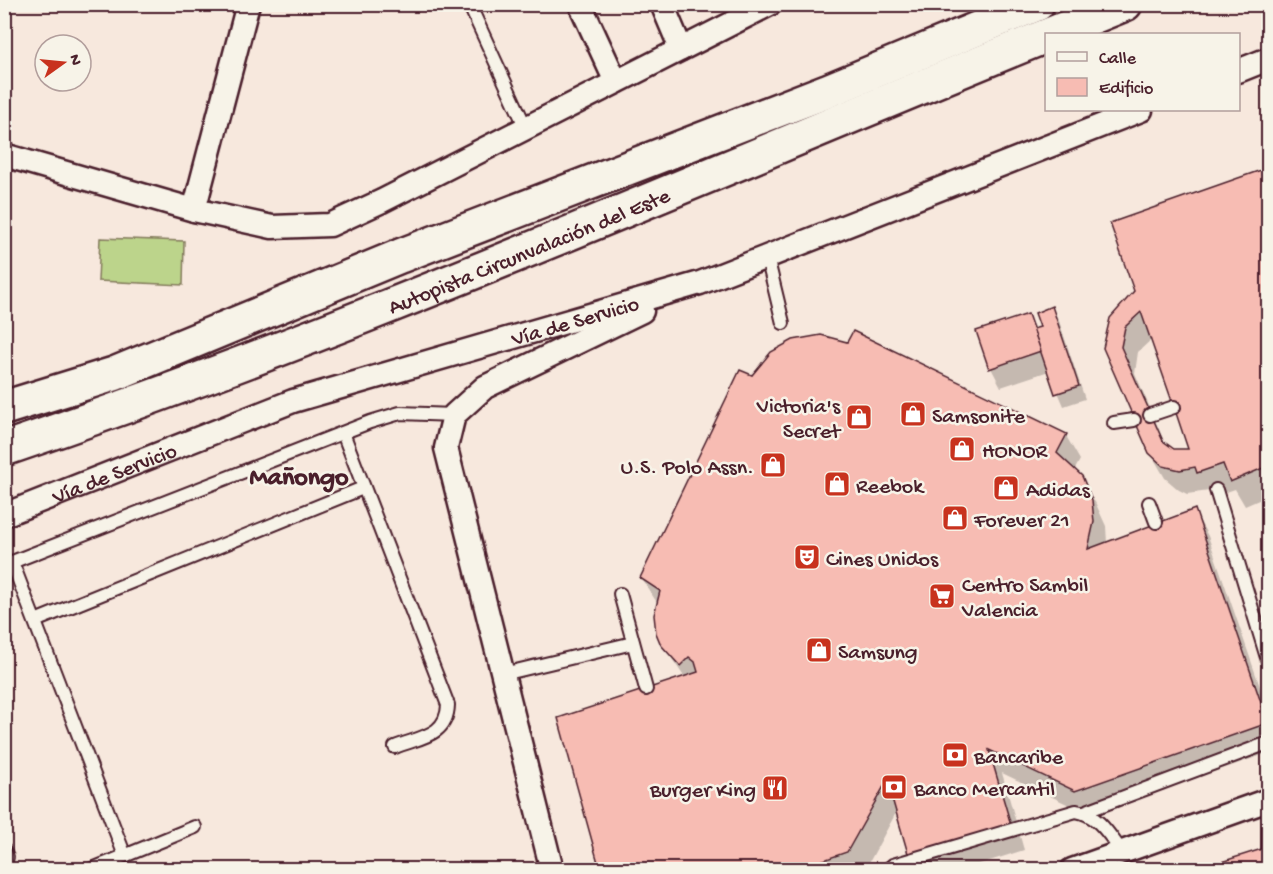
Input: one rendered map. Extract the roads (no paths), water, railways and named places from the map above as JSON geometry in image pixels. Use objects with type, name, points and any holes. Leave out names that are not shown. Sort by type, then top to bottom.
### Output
[{"type":"highway","name":"Autopista Circunvalación del Este","points":[[12,404],[114,374],[400,256],[816,96],[1037,4]]},
{"type":"highway","name":"Autopista Circunvalación del Este","points":[[1054,33],[1125,4]]},
{"type":"highway","name":"Autopista Circunvalación del Este","points":[[4,449],[104,414],[412,297],[1045,37]]},
{"type":"street","points":[[194,210],[248,4]]},
{"type":"street","points":[[580,4],[616,82]]},
{"type":"street","points":[[662,4],[681,49]]},
{"type":"street","points":[[4,155],[194,210],[272,227],[330,225],[526,128],[762,6]]},
{"type":"street","points":[[1240,71],[1269,59]]},
{"type":"street","name":"Vía de Servicio","points":[[4,515],[292,401],[700,283],[1138,111]]},
{"type":"street","points":[[552,870],[446,448],[454,415],[485,387],[700,283]]},
{"type":"street","points":[[1072,870],[1269,800]]},
{"type":"lane","points":[[469,4],[526,128]]},
{"type":"lane","points":[[767,257],[783,323]]},
{"type":"lane","points":[[1150,415],[1174,407]]},
{"type":"lane","points":[[125,856],[12,562],[400,413],[454,415]]},
{"type":"lane","points":[[1114,423],[1134,420]]},
{"type":"lane","points":[[343,433],[448,705],[447,718],[441,729],[395,747]]},
{"type":"lane","points":[[35,621],[363,488]]},
{"type":"lane","points":[[1215,490],[1269,662]]},
{"type":"lane","points":[[1149,503],[1156,522]]},
{"type":"lane","points":[[620,594],[646,689]]},
{"type":"lane","points":[[503,674],[633,643]]},
{"type":"lane","points":[[1084,812],[1269,743]]},
{"type":"lane","points":[[887,870],[893,865],[1076,811],[1084,812],[1097,820],[1122,852]]},
{"type":"lane","points":[[90,870],[195,827]]},
{"type":"lane","points":[[4,849],[7,857],[4,868]]},
{"type":"place","name":"Samsonite","points":[[913,414]]},
{"type":"place","name":"Victoria's Secret","points":[[859,417]]},
{"type":"place","name":"HONOR","points":[[962,449]]},
{"type":"place","name":"U.S. Polo Assn.","points":[[773,465]]},
{"type":"place","name":"Reebok","points":[[837,484]]},
{"type":"place","name":"Adidas","points":[[1006,488]]},
{"type":"place","name":"Forever 21","points":[[955,518]]},
{"type":"place","name":"Cines Unidos","points":[[807,557]]},
{"type":"place","name":"Centro Sambil Valencia","points":[[942,596]]},
{"type":"place","name":"Samsung","points":[[819,650]]},
{"type":"place","name":"Bancaribe","points":[[955,755]]},
{"type":"place","name":"Banco Mercantil","points":[[894,787]]},
{"type":"place","name":"Burger King","points":[[775,788]]},
{"type":"district","name":"Mañongo","points":[[299,475]]}]
